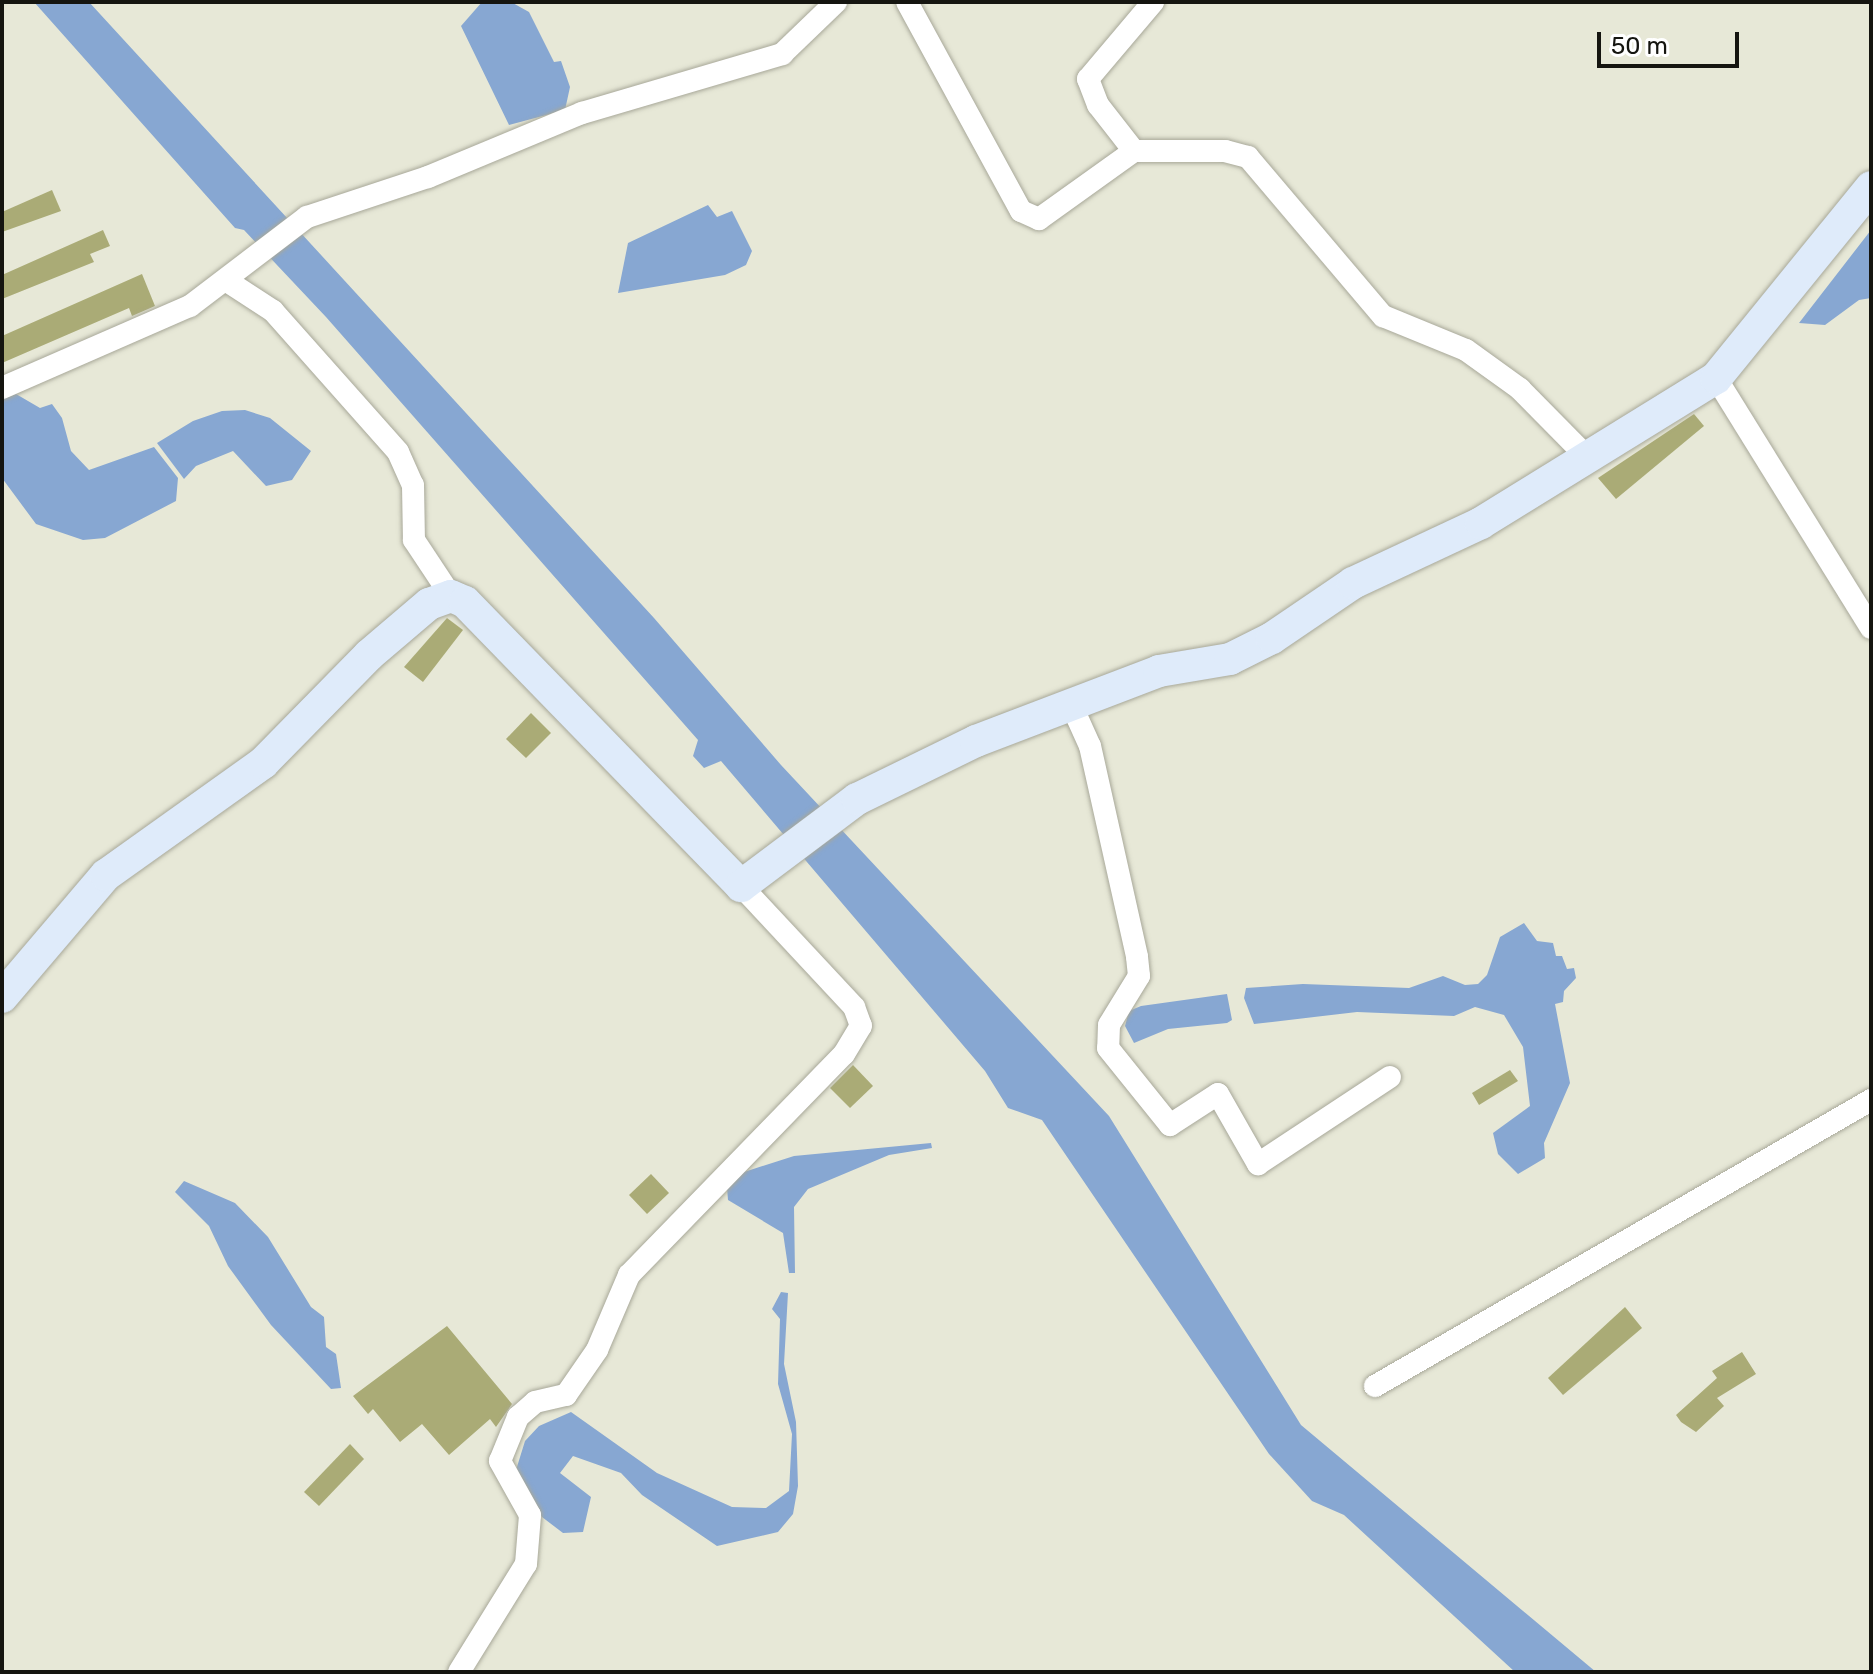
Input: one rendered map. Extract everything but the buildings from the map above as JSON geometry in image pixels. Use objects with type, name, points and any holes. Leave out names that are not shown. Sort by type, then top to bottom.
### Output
[{"type":"street","points":[[2,388],[190,306],[235,276],[307,217],[428,177],[582,113],[749,60],[782,54],[836,2]]},
{"type":"street","points":[[907,2],[1021,211],[1039,219],[1134,151],[1211,150],[1248,157],[1383,316],[1466,350],[1520,389],[1587,457]]},
{"type":"street","points":[[1134,151],[1098,105],[1088,79],[1153,2]]},
{"type":"street","points":[[752,878],[857,799],[976,741],[1159,671],[1230,659],[1272,638],[1353,583],[1481,523],[1716,378],[1871,187]]},
{"type":"street","points":[[235,276],[273,311],[398,452],[413,485],[414,540],[451,596],[465,602],[752,878],[854,1007],[861,1026],[844,1054],[629,1275],[597,1350],[566,1395],[535,1402],[518,1417],[500,1461],[530,1515],[526,1564],[459,1672]]},
{"type":"street","points":[[1716,378],[1871,628]]},
{"type":"street","points":[[2,997],[106,875],[263,763],[369,655],[429,604],[451,596]]},
{"type":"street","points":[[1071,704],[1090,746],[1137,957],[1139,976],[1109,1025],[1108,1048],[1170,1125],[1218,1094],[1258,1164],[1390,1077]]},
{"type":"street","points":[[1375,1386],[1871,1100]]},
{"type":"water","points":[[34,2],[89,2],[654,618],[781,765],[1109,1116],[1301,1425],[1596,1672],[1515,1672],[1344,1515],[1312,1501],[1269,1454],[1042,1120],[1008,1108],[985,1071],[721,761],[704,768],[693,756],[698,740],[326,317],[244,230],[235,228]]},
{"type":"water","points":[[482,2],[511,2],[529,12],[554,62],[561,61],[570,87],[565,110],[509,125],[461,26]]},
{"type":"water","points":[[708,205],[717,217],[732,211],[752,251],[746,265],[725,275],[618,293],[628,243]]},
{"type":"water","points":[[1871,230],[1871,298],[1859,300],[1825,325],[1799,323]]},
{"type":"water","points":[[16,394],[40,408],[52,404],[62,418],[71,451],[89,470],[154,447],[178,478],[176,501],[105,538],[83,540],[36,524],[2,478],[2,399]]},
{"type":"water","points":[[245,410],[270,418],[311,451],[292,480],[266,486],[233,451],[196,466],[184,479],[157,443],[193,421],[222,411]]},
{"type":"water","points":[[1524,923],[1537,941],[1553,943],[1556,956],[1562,956],[1567,969],[1574,968],[1576,978],[1564,991],[1563,1002],[1555,1004],[1570,1083],[1544,1143],[1545,1158],[1518,1174],[1498,1154],[1493,1133],[1530,1106],[1523,1047],[1504,1015],[1475,1007],[1454,1016],[1357,1012],[1254,1024],[1244,998],[1246,988],[1303,984],[1409,988],[1443,976],[1465,985],[1478,984],[1487,975],[1500,937]]},
{"type":"water","points":[[1227,994],[1232,1020],[1227,1023],[1168,1029],[1134,1043],[1125,1026],[1129,1011],[1141,1006]]},
{"type":"water","points":[[931,1143],[932,1148],[889,1155],[808,1189],[794,1207],[795,1273],[789,1273],[783,1233],[728,1200],[727,1188],[741,1173],[794,1156]]},
{"type":"water","points":[[184,1181],[235,1203],[268,1237],[311,1307],[324,1317],[326,1347],[336,1354],[341,1388],[331,1389],[271,1325],[228,1266],[209,1226],[175,1192]]},
{"type":"water","points":[[781,1292],[788,1293],[784,1364],[796,1422],[798,1486],[793,1514],[778,1532],[717,1546],[642,1495],[621,1473],[573,1456],[560,1473],[591,1497],[583,1532],[563,1533],[542,1517],[516,1470],[525,1441],[539,1426],[571,1412],[657,1473],[732,1507],[766,1508],[789,1491],[792,1434],[778,1384],[780,1319],[772,1309]]}]
